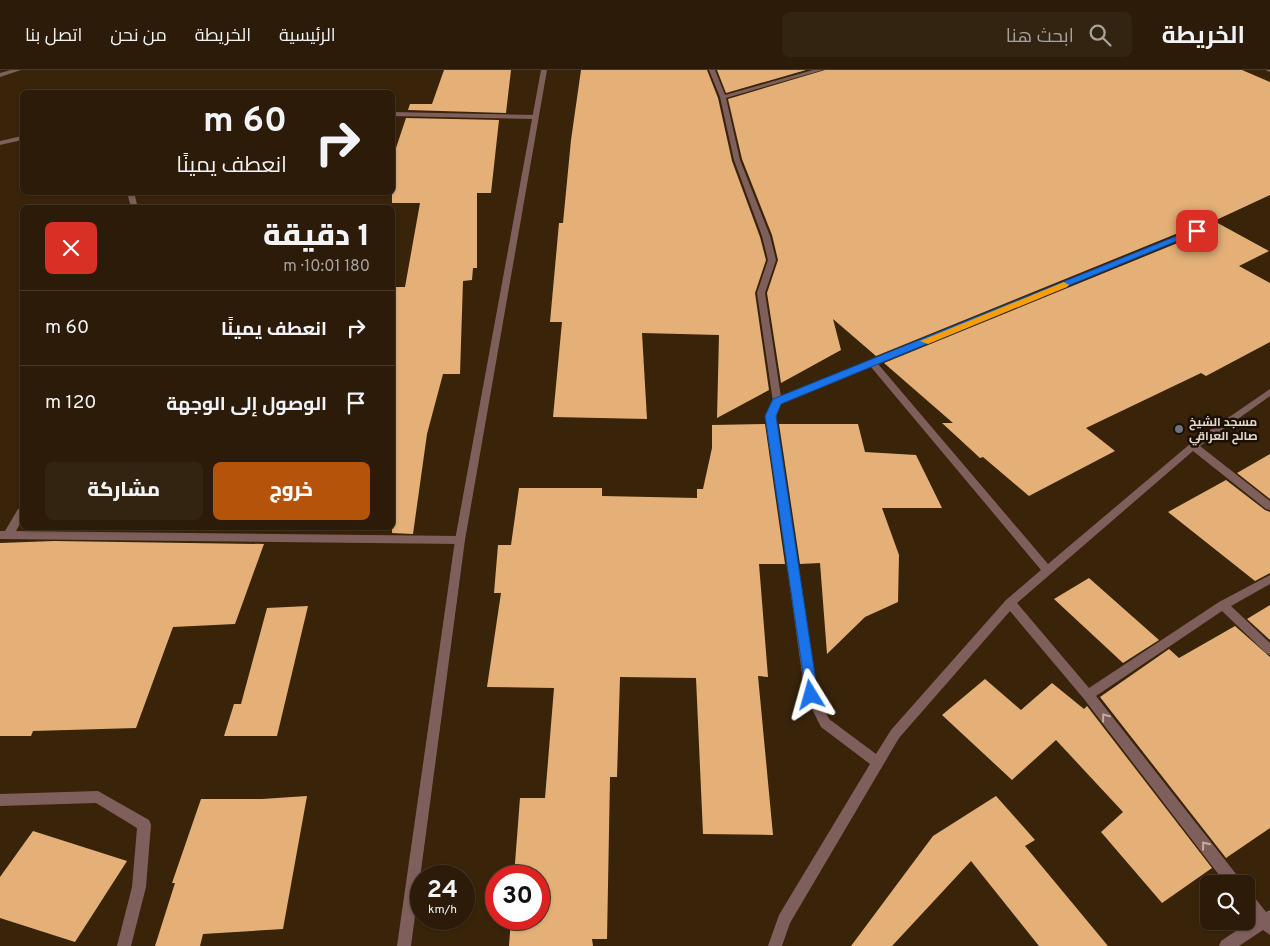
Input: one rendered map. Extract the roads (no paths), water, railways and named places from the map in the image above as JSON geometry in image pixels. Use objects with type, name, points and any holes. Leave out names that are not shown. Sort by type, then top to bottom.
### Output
[{"type":"street","points":[[0,74],[18,70]]},
{"type":"street","points":[[404,946],[460,540],[544,70]]},
{"type":"street","points":[[712,70],[723,97],[737,160],[766,236],[772,260],[761,293],[777,402],[770,416],[811,695],[825,723],[878,763]]},
{"type":"street","points":[[723,97],[820,70]]},
{"type":"street","points":[[395,114],[535,117]]},
{"type":"street","points":[[0,143],[20,138]]},
{"type":"street","points":[[777,402],[1197,231]]},
{"type":"street","points":[[872,363],[1048,570]]},
{"type":"street","points":[[776,946],[784,920],[895,734],[1010,603],[1194,446],[1270,392]]},
{"type":"street","points":[[1194,446],[1270,506]]},
{"type":"street","points":[[4,534],[20,514]]},
{"type":"street","points":[[4,534],[460,540]]},
{"type":"street","points":[[1088,695],[1223,605],[1270,579]]},
{"type":"street","points":[[1010,603],[1088,695],[1228,875]]},
{"type":"street","points":[[1223,605],[1270,650]]},
{"type":"street","points":[[0,800],[98,797],[144,824],[139,887],[124,946]]},
{"type":"street","points":[[1226,946],[1268,922],[1255,908]]},
{"type":"place","name":"مسجد الشيخ صالح العراقي","points":[[1179,429]]}]
